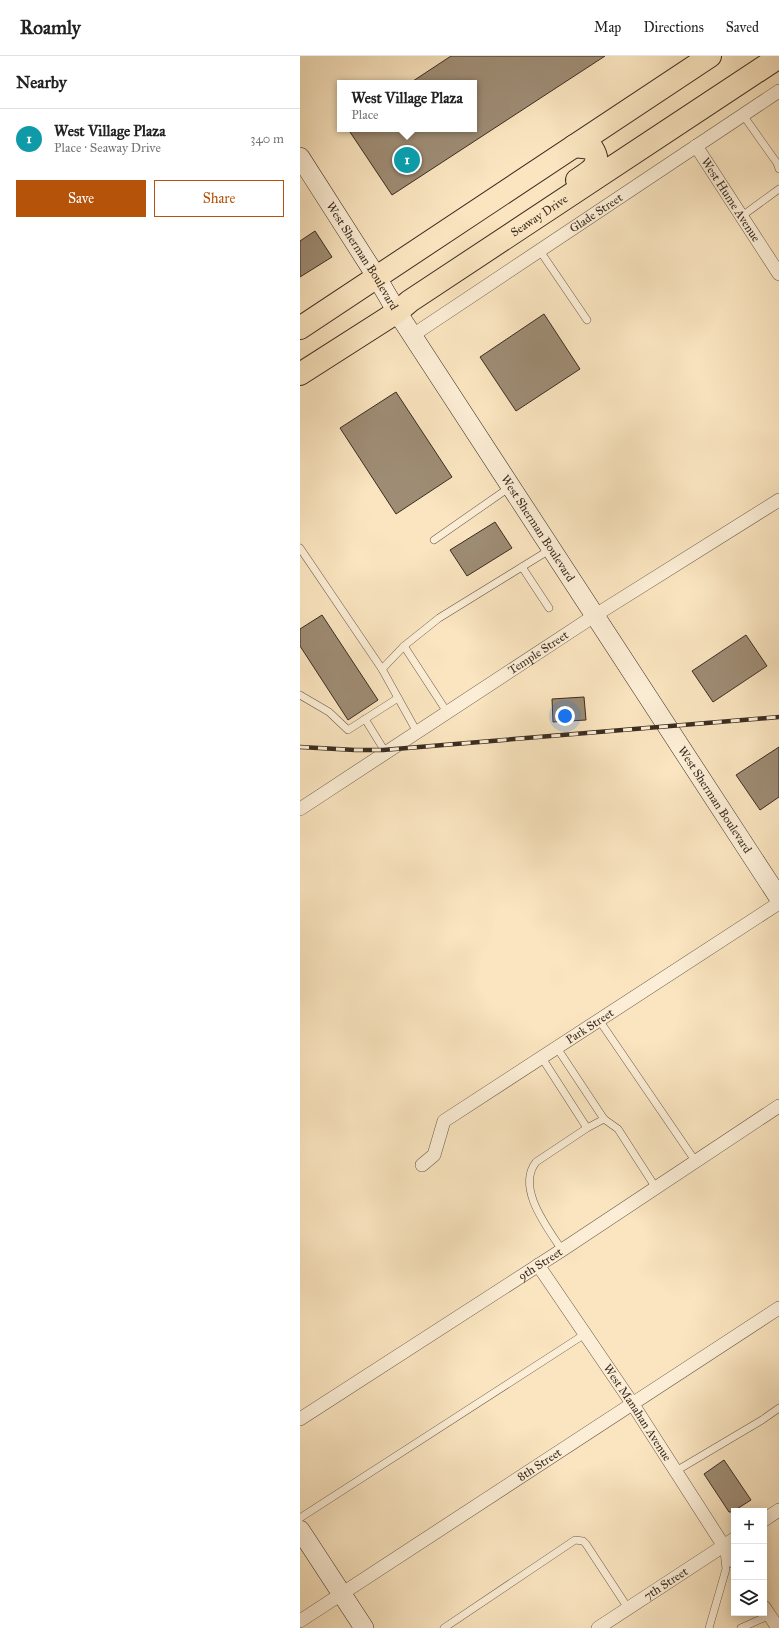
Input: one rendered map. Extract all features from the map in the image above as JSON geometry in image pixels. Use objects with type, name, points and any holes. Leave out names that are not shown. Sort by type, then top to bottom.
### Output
[{"type":"highway","points":[[300,328],[376,276],[710,56]]},
{"type":"highway","name":"Seaway Drive","points":[[300,374],[779,57]]},
{"type":"highway","points":[[403,307],[427,280],[593,169],[597,162],[596,154],[592,148],[574,146]]},
{"type":"highway","points":[[300,338],[340,312],[353,292]]},
{"type":"main road","name":"West Sherman Boulevard","points":[[301,160],[376,276],[403,307],[413,335],[510,487],[779,898]]},
{"type":"main road","points":[[300,1530],[364,1628]]},
{"type":"street","name":"Glade Street","points":[[413,335],[779,91]]},
{"type":"street","name":"West Hume Avenue","points":[[696,146],[779,274]]},
{"type":"street","name":"Temple Street","points":[[300,809],[594,616],[779,500]]},
{"type":"street","name":"Park Street","points":[[422,1165],[434,1155],[444,1121],[779,903]]},
{"type":"street","name":"9th Street","points":[[300,1419],[562,1250],[779,1106]]},
{"type":"street","name":"West Manahan Avenue","points":[[538,1265],[632,1403],[676,1471],[729,1543]]},
{"type":"street","name":"8th Street","points":[[300,1620],[779,1308]]},
{"type":"street","points":[[767,1518],[779,1510]]},
{"type":"street","name":"7th Street","points":[[598,1628],[729,1543]]},
{"type":"lane","points":[[743,115],[779,169]]},
{"type":"lane","points":[[742,216],[779,189]]},
{"type":"lane","points":[[540,250],[587,320]]},
{"type":"lane","points":[[434,540],[510,487]]},
{"type":"lane","points":[[300,548],[382,669],[417,732]]},
{"type":"lane","points":[[382,669],[404,646],[439,618],[551,549]]},
{"type":"lane","points":[[522,567],[549,608]]},
{"type":"lane","points":[[404,646],[447,712]]},
{"type":"lane","points":[[300,695],[329,712],[348,730],[398,698]]},
{"type":"lane","points":[[365,718],[386,753]]},
{"type":"lane","points":[[599,1020],[696,1162]]},
{"type":"lane","points":[[557,1048],[604,1119],[618,1129],[656,1188]]},
{"type":"lane","points":[[542,1058],[587,1128]]},
{"type":"lane","points":[[562,1250],[544,1223],[536,1206],[531,1190],[529,1175],[531,1168],[536,1162],[587,1128],[604,1119]]},
{"type":"lane","points":[[300,1518],[585,1334]]},
{"type":"lane","points":[[676,1471],[762,1420],[779,1408]]},
{"type":"lane","points":[[444,1628],[575,1540],[582,1541],[586,1544],[628,1608]]},
{"type":"lane","points":[[709,1628],[726,1569],[729,1543]]},
{"type":"lane","points":[[741,1628],[773,1617]]},
{"type":"building","points":[[451,56],[605,56],[392,195],[350,132],[477,132],[477,80],[415,80]]},
{"type":"building","points":[[315,231],[332,257],[300,277],[300,241]]},
{"type":"building","points":[[544,314],[580,369],[516,411],[480,357]]},
{"type":"building","points":[[396,392],[452,477],[396,514],[340,428]]},
{"type":"building","points":[[495,522],[512,548],[467,576],[450,550]]},
{"type":"building","points":[[322,615],[378,700],[348,720],[300,646],[300,629]]},
{"type":"building","points":[[746,635],[767,666],[713,702],[692,671]]},
{"type":"building","points":[[584,697],[586,720],[553,722],[552,699]]},
{"type":"building","points":[[779,747],[779,797],[760,810],[736,775]]},
{"type":"building","points":[[724,1460],[751,1500],[738,1508],[731,1508],[731,1512],[729,1512],[704,1474]]},
{"type":"railway","points":[[300,747],[383,750],[779,717]]},
{"type":"place","name":"West Village Plaza","points":[[407,160]]}]
